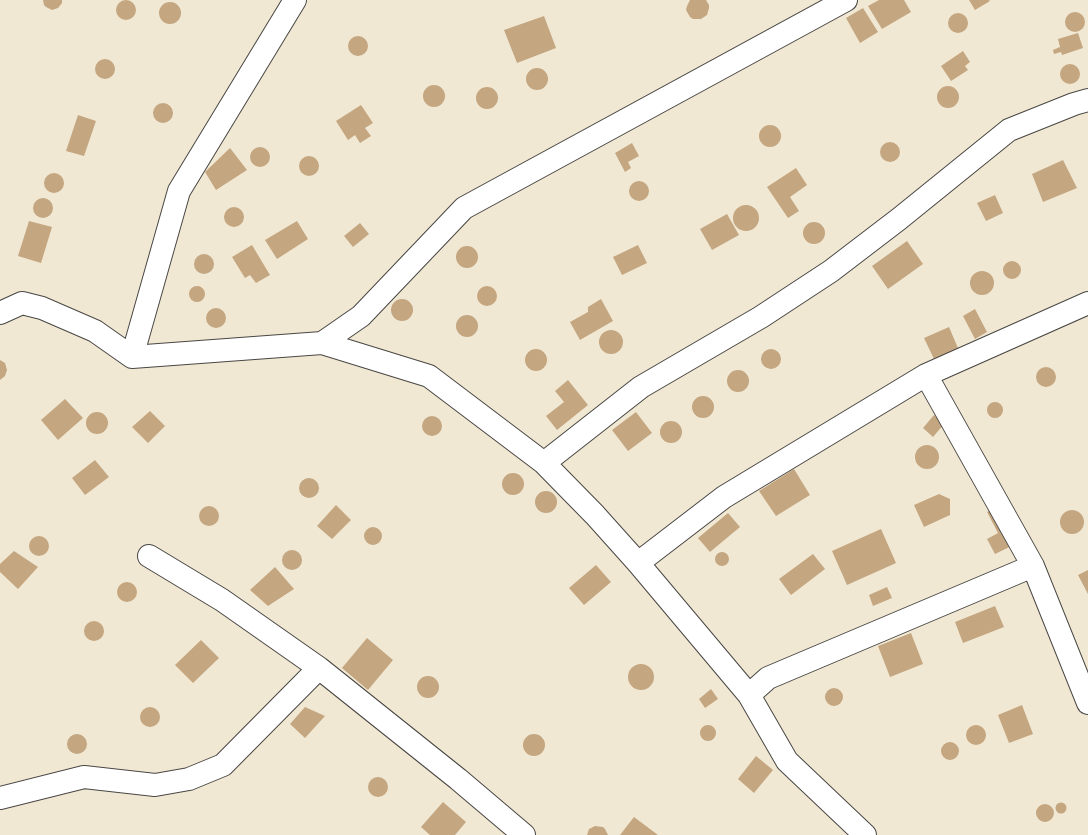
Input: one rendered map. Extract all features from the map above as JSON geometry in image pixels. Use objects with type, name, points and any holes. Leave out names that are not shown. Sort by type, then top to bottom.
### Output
[{"type":"street","points":[[132,357],[179,191],[295,0]]},
{"type":"street","points":[[322,343],[361,316],[464,208],[846,0]]},
{"type":"street","points":[[544,463],[641,388],[761,317],[831,271],[899,220],[1009,130],[1074,104],[1088,100]]},
{"type":"street","points":[[0,313],[22,303],[42,308],[95,331],[132,357],[322,343],[429,376],[544,463],[595,515],[638,563],[749,695],[787,761],[852,831]]},
{"type":"street","points":[[638,563],[724,496],[926,375],[1088,304]]},
{"type":"street","points":[[926,375],[1033,566],[1088,703]]},
{"type":"street","points":[[150,556],[222,600],[319,668],[458,779],[524,835]]},
{"type":"street","points":[[749,695],[768,678],[1033,566]]},
{"type":"street","points":[[0,798],[84,777],[154,785],[189,779],[224,765],[319,668]]},
{"type":"building","points":[[43,0],[62,0],[62,3],[58,8],[52,10],[44,5]]},
{"type":"building","points":[[126,0],[133,3],[136,10],[133,17],[126,20],[119,17],[116,10],[119,3]]},
{"type":"building","points":[[690,0],[706,0],[709,5],[707,15],[701,19],[693,19],[690,17],[686,10]]},
{"type":"building","points":[[879,0],[904,0],[911,12],[882,29],[868,6]]},
{"type":"building","points":[[969,0],[989,0],[990,1],[975,10]]},
{"type":"building","points":[[170,2],[174,3],[180,9],[180,17],[174,23],[170,24],[166,23],[160,17],[159,13],[160,9],[166,3]]},
{"type":"building","points":[[863,8],[878,32],[860,43],[846,18]]},
{"type":"building","points":[[1075,12],[1082,15],[1085,22],[1082,29],[1075,32],[1068,29],[1065,22],[1068,15]]},
{"type":"building","points":[[958,13],[965,16],[968,23],[965,30],[958,33],[951,30],[948,23],[951,16]]},
{"type":"building","points":[[544,16],[556,48],[517,63],[504,30]]},
{"type":"building","points":[[1078,33],[1083,48],[1062,55],[1061,52],[1054,54],[1053,50],[1060,47],[1058,39]]},
{"type":"building","points":[[358,36],[365,39],[368,46],[365,53],[358,56],[351,53],[348,46],[351,39]]},
{"type":"building","points":[[963,51],[970,62],[965,66],[968,70],[951,81],[941,66]]},
{"type":"building","points":[[105,59],[112,62],[115,69],[112,76],[105,79],[98,76],[95,69],[98,62]]},
{"type":"building","points":[[1070,64],[1077,67],[1080,74],[1077,81],[1070,84],[1063,81],[1060,74],[1063,67]]},
{"type":"building","points":[[537,68],[545,71],[548,79],[545,87],[537,90],[529,87],[526,79],[529,71]]},
{"type":"building","points":[[434,85],[442,88],[445,96],[442,104],[434,107],[426,104],[423,96],[426,88]]},
{"type":"building","points":[[948,86],[956,89],[959,97],[956,105],[948,108],[940,105],[937,97],[940,89]]},
{"type":"building","points":[[487,87],[495,90],[498,98],[495,106],[487,109],[479,106],[476,98],[479,90]]},
{"type":"building","points":[[163,103],[170,106],[173,113],[170,120],[163,123],[156,120],[153,113],[156,106]]},
{"type":"building","points":[[361,105],[373,123],[365,128],[371,136],[360,143],[355,135],[348,140],[336,121]]},
{"type":"building","points":[[78,115],[96,121],[84,156],[66,151]]},
{"type":"building","points":[[770,125],[778,128],[781,136],[778,144],[770,147],[762,144],[759,136],[762,128]]},
{"type":"building","points":[[890,142],[897,145],[900,152],[897,159],[890,162],[883,159],[880,152],[883,145]]},
{"type":"building","points":[[632,143],[639,156],[628,162],[631,168],[625,172],[615,153]]},
{"type":"building","points":[[260,147],[267,150],[270,157],[267,164],[260,167],[253,164],[250,157],[253,150]]},
{"type":"building","points":[[230,148],[247,170],[216,190],[205,172]]},
{"type":"building","points":[[309,156],[316,159],[319,166],[316,173],[309,176],[302,173],[299,166],[302,159]]},
{"type":"building","points":[[1063,160],[1077,188],[1043,202],[1032,174]]},
{"type":"building","points":[[796,168],[807,185],[790,197],[799,211],[788,218],[767,187]]},
{"type":"building","points":[[54,173],[61,176],[64,183],[61,190],[54,193],[47,190],[44,183],[47,176]]},
{"type":"building","points":[[639,181],[646,184],[649,191],[646,198],[639,201],[632,198],[629,191],[632,184]]},
{"type":"building","points":[[995,195],[1003,213],[986,221],[977,203]]},
{"type":"building","points":[[43,198],[50,201],[53,208],[50,215],[43,218],[36,215],[33,208],[36,201]]},
{"type":"building","points":[[746,205],[755,209],[759,218],[755,227],[746,231],[737,227],[733,218],[737,209]]},
{"type":"building","points":[[230,207],[238,207],[244,213],[244,221],[238,227],[230,227],[224,221],[224,213]]},
{"type":"building","points":[[727,214],[739,235],[712,250],[700,229]]},
{"type":"building","points":[[29,221],[52,227],[41,263],[18,256]]},
{"type":"building","points":[[297,221],[308,239],[277,259],[265,240]]},
{"type":"building","points":[[814,222],[822,225],[825,233],[822,241],[814,244],[806,241],[803,233],[806,225]]},
{"type":"building","points":[[360,223],[369,234],[353,247],[344,236]]},
{"type":"building","points":[[907,241],[923,264],[888,289],[872,266]]},
{"type":"building","points":[[252,245],[270,275],[256,283],[250,275],[245,278],[232,257]]},
{"type":"building","points":[[638,245],[647,263],[622,275],[613,257]]},
{"type":"building","points":[[467,246],[475,249],[478,257],[475,265],[467,268],[459,265],[456,257],[459,249]]},
{"type":"building","points":[[204,254],[211,257],[214,264],[211,271],[204,274],[197,271],[194,264],[197,257]]},
{"type":"building","points":[[1012,261],[1018,264],[1021,270],[1018,276],[1012,279],[1006,276],[1003,270],[1006,264]]},
{"type":"building","points":[[982,271],[990,275],[994,283],[990,291],[982,295],[974,291],[970,283],[974,275]]},
{"type":"building","points":[[194,286],[200,286],[205,291],[203,300],[200,302],[194,302],[189,297],[189,291]]},
{"type":"building","points":[[483,286],[491,286],[497,292],[497,300],[491,306],[483,306],[477,300],[477,292]]},
{"type":"building","points":[[402,299],[410,302],[413,310],[410,318],[402,321],[394,318],[391,310],[394,302]]},
{"type":"building","points":[[601,299],[613,321],[580,340],[570,322],[588,312],[588,307]]},
{"type":"building","points":[[216,308],[223,311],[226,318],[223,325],[216,328],[209,325],[206,318],[209,311]]},
{"type":"building","points":[[975,309],[987,332],[975,339],[963,316]]},
{"type":"building","points":[[467,315],[475,318],[478,326],[475,334],[467,337],[459,334],[456,326],[459,318]]},
{"type":"building","points":[[949,327],[958,348],[934,359],[924,338]]},
{"type":"building","points":[[611,330],[616,331],[622,337],[622,347],[616,353],[611,354],[606,353],[600,347],[599,342],[600,337],[606,331]]},
{"type":"building","points":[[536,349],[544,352],[547,360],[544,368],[536,371],[528,368],[525,360],[528,352]]},
{"type":"building","points":[[771,349],[778,352],[781,359],[778,366],[771,369],[764,366],[761,359],[764,352]]},
{"type":"building","points":[[0,360],[5,363],[7,370],[5,376],[0,380]]},
{"type":"building","points":[[1046,367],[1053,370],[1056,377],[1053,384],[1046,387],[1039,384],[1036,377],[1039,370]]},
{"type":"building","points":[[734,370],[742,370],[749,377],[749,385],[742,392],[734,392],[727,385],[727,377]]},
{"type":"building","points":[[568,380],[588,405],[557,430],[546,416],[564,402],[555,391]]},
{"type":"building","points":[[703,396],[711,399],[714,407],[711,415],[703,418],[695,415],[692,407],[695,399]]},
{"type":"building","points":[[65,399],[83,418],[58,440],[41,420]]},
{"type":"building","points":[[995,402],[1001,404],[1003,410],[1001,416],[995,418],[989,416],[987,410],[989,404]]},
{"type":"building","points":[[150,411],[165,426],[148,443],[132,427]]},
{"type":"building","points":[[97,412],[105,415],[108,423],[105,431],[97,434],[89,431],[86,423],[89,415]]},
{"type":"building","points":[[636,412],[652,433],[628,451],[612,430]]},
{"type":"building","points":[[934,415],[944,424],[933,437],[923,428]]},
{"type":"building","points":[[432,416],[439,419],[442,426],[439,433],[432,436],[425,433],[422,426],[425,419]]},
{"type":"building","points":[[671,421],[679,424],[682,432],[679,440],[671,443],[663,440],[660,432],[663,424]]},
{"type":"building","points":[[927,445],[932,446],[938,452],[938,462],[932,468],[927,469],[922,468],[916,462],[915,457],[916,452],[922,446]]},
{"type":"building","points":[[95,460],[109,477],[85,495],[72,478]]},
{"type":"building","points":[[794,469],[810,495],[776,516],[759,491]]},
{"type":"building","points":[[513,473],[521,476],[524,484],[521,492],[513,495],[505,492],[502,484],[505,476]]},
{"type":"building","points":[[309,478],[316,481],[319,488],[316,495],[309,498],[302,495],[299,488],[302,481]]},
{"type":"building","points":[[546,491],[554,494],[557,502],[554,510],[546,513],[538,510],[535,502],[538,494]]},
{"type":"building","points":[[939,494],[950,499],[950,515],[924,527],[914,505]]},
{"type":"building","points":[[1005,503],[1024,540],[995,554],[987,539],[998,533],[987,512]]},
{"type":"building","points":[[336,505],[351,520],[332,539],[317,526]]},
{"type":"building","points":[[209,506],[216,509],[219,516],[216,523],[209,526],[202,523],[199,516],[202,509]]},
{"type":"building","points":[[1072,510],[1077,511],[1083,517],[1083,527],[1077,533],[1072,534],[1067,533],[1061,527],[1060,522],[1061,517],[1067,511]]},
{"type":"building","points":[[728,513],[740,527],[710,552],[698,538]]},
{"type":"building","points":[[373,527],[379,530],[382,536],[379,542],[373,545],[367,542],[364,536],[367,530]]},
{"type":"building","points":[[881,529],[896,563],[847,585],[832,551]]},
{"type":"building","points":[[39,536],[46,539],[49,546],[46,553],[39,556],[32,553],[29,546],[32,539]]},
{"type":"building","points":[[292,550],[299,553],[302,560],[299,567],[292,570],[285,567],[282,560],[285,553]]},
{"type":"building","points":[[14,551],[38,567],[18,589],[0,572],[0,564]]},
{"type":"building","points":[[719,552],[725,552],[729,556],[729,562],[725,566],[719,566],[715,562],[715,556]]},
{"type":"building","points":[[813,554],[825,569],[791,595],[779,579]]},
{"type":"building","points":[[596,565],[611,582],[584,605],[569,588]]},
{"type":"building","points":[[275,567],[294,589],[268,606],[250,590]]},
{"type":"building","points":[[1088,570],[1088,594],[1078,575]]},
{"type":"building","points":[[127,582],[134,585],[137,592],[134,599],[127,602],[120,599],[117,592],[120,585]]},
{"type":"building","points":[[887,587],[892,598],[873,606],[869,595]]},
{"type":"building","points":[[995,606],[1004,627],[963,643],[955,622]]},
{"type":"building","points":[[94,621],[101,624],[104,631],[101,638],[94,641],[87,638],[84,631],[87,624]]},
{"type":"building","points":[[911,633],[923,664],[890,677],[878,646]]},
{"type":"building","points":[[367,638],[393,660],[368,690],[342,668]]},
{"type":"building","points":[[201,640],[219,658],[193,683],[175,665]]},
{"type":"building","points":[[641,664],[650,668],[654,677],[650,686],[641,690],[632,686],[628,677],[632,668]]},
{"type":"building","points":[[428,676],[436,679],[439,687],[436,695],[428,698],[420,695],[417,687],[420,679]]},
{"type":"building","points":[[834,688],[840,691],[843,697],[840,703],[834,706],[828,703],[825,697],[828,691]]},
{"type":"building","points":[[711,689],[718,699],[705,708],[699,699]]},
{"type":"building","points":[[1022,705],[1033,734],[1009,743],[998,715]]},
{"type":"building","points":[[150,707],[157,710],[160,717],[157,724],[150,727],[143,724],[140,717],[143,710]]},
{"type":"building","points":[[305,707],[325,716],[305,738],[290,724]]},
{"type":"building","points":[[705,725],[711,725],[716,730],[714,739],[711,741],[705,741],[700,736],[700,730]]},
{"type":"building","points":[[976,725],[983,728],[986,735],[983,742],[976,745],[969,742],[966,735],[969,728]]},
{"type":"building","points":[[77,734],[84,737],[87,744],[84,751],[77,754],[70,751],[67,744],[70,737]]},
{"type":"building","points":[[534,734],[542,737],[545,745],[542,753],[534,756],[526,753],[523,745],[526,737]]},
{"type":"building","points":[[950,742],[956,745],[959,751],[956,757],[950,760],[944,757],[941,751],[944,745]]},
{"type":"building","points":[[756,756],[773,770],[754,793],[738,779]]},
{"type":"building","points":[[378,777],[385,780],[388,787],[385,794],[378,797],[371,794],[368,787],[371,780]]},
{"type":"building","points":[[443,802],[466,822],[455,835],[430,835],[421,827]]},
{"type":"building","points":[[1061,802],[1065,804],[1067,808],[1065,812],[1061,814],[1057,812],[1055,808],[1057,804]]},
{"type":"building","points":[[1045,804],[1051,807],[1054,813],[1051,819],[1045,822],[1039,819],[1036,813],[1039,807]]},
{"type":"building","points":[[634,817],[658,835],[620,835]]},
{"type":"building","points":[[595,826],[603,827],[608,835],[587,835],[589,829]]}]
